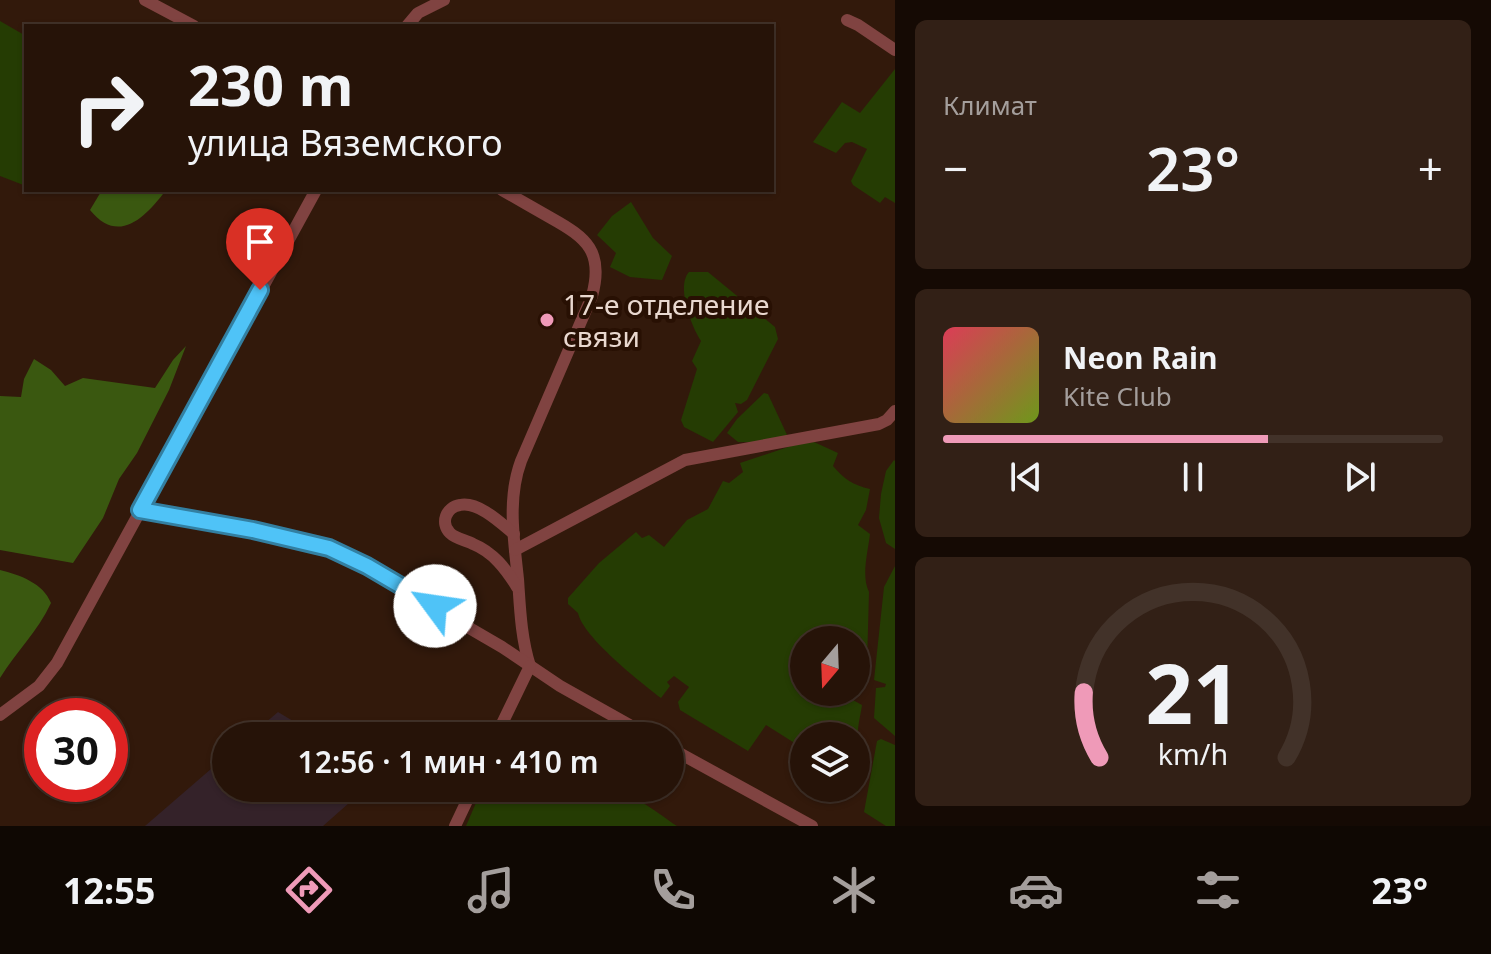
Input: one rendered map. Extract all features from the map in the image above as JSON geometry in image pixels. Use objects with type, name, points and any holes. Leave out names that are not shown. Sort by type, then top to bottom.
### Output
[{"type":"street","points":[[145,0],[190,24]]},
{"type":"street","points":[[408,24],[412,0],[425,6],[438,3]]},
{"type":"street","points":[[409,24],[418,13],[438,3]]},
{"type":"street","points":[[847,20],[895,50]]},
{"type":"street","points":[[0,715],[33,692],[51,672],[315,192]]},
{"type":"street","points":[[503,722],[530,666],[523,638],[514,534],[513,495],[518,469],[589,304],[596,271],[595,258],[584,239],[505,192]]},
{"type":"street","points":[[515,550],[685,460],[879,424],[895,411]]},
{"type":"street","points":[[514,534],[484,512],[465,504],[451,509],[445,516],[445,525],[450,533],[490,554],[503,566],[518,590]]},
{"type":"street","points":[[140,510],[253,530],[337,551],[624,722]]},
{"type":"street","points":[[684,756],[812,826]]},
{"type":"street","points":[[455,826],[466,802]]},
{"type":"shaded area","points":[[278,712],[295,722],[266,722]]},
{"type":"shaded area","points":[[212,768],[212,802],[350,802],[323,826],[145,826]]},
{"type":"green space","points":[[0,21],[24,35],[24,185],[0,176]]},
{"type":"green space","points":[[895,69],[895,203],[885,197],[880,203],[851,181],[867,149],[852,142],[845,143],[836,153],[813,142],[842,102],[860,113]]},
{"type":"green space","points":[[101,192],[164,192],[131,224],[111,226],[90,210]]},
{"type":"green space","points":[[631,202],[653,238],[672,256],[662,280],[630,277],[610,267],[616,253],[597,235],[612,216]]},
{"type":"green space","points":[[689,272],[708,272],[775,327],[778,339],[747,400],[741,404],[735,403],[738,412],[713,442],[684,427],[681,420],[697,369],[692,361],[701,341],[684,296],[685,278]]},
{"type":"green space","points":[[186,346],[169,390],[137,453],[119,479],[103,518],[73,563],[0,550],[0,396],[21,397],[24,379],[34,359],[51,370],[65,386],[83,378],[155,388]]},
{"type":"green space","points":[[764,393],[768,394],[788,437],[765,442],[738,442],[727,433]]},
{"type":"green space","points":[[814,442],[838,453],[833,466],[845,478],[870,489],[866,510],[858,525],[870,534],[865,571],[869,592],[868,626],[790,626],[790,706],[862,706],[859,722],[790,722],[790,740],[766,725],[748,751],[680,710],[678,702],[689,687],[674,676],[667,682],[670,686],[661,698],[640,681],[590,634],[578,613],[568,604],[568,598],[599,563],[636,532],[642,538],[649,535],[664,547],[687,520],[708,509],[723,481],[729,483],[743,472],[740,463],[797,444]]},
{"type":"green space","points":[[894,460],[895,549],[886,543],[879,518],[886,471]]},
{"type":"green space","points":[[895,566],[895,736],[874,718],[876,688],[885,687],[886,684],[874,680],[884,587]]},
{"type":"green space","points":[[0,570],[37,585],[51,603],[0,678]]},
{"type":"green space","points":[[881,739],[895,745],[895,826],[886,826],[864,812],[866,802],[870,802],[870,779],[877,741]]},
{"type":"green space","points":[[476,802],[640,802],[677,826],[466,826]]},
{"type":"place","name":"17-е отделение связи","points":[[547,320]]},
{"type":"route","points":[[260,290],[140,510],[253,530],[329,548],[347,555],[435,606]]}]
